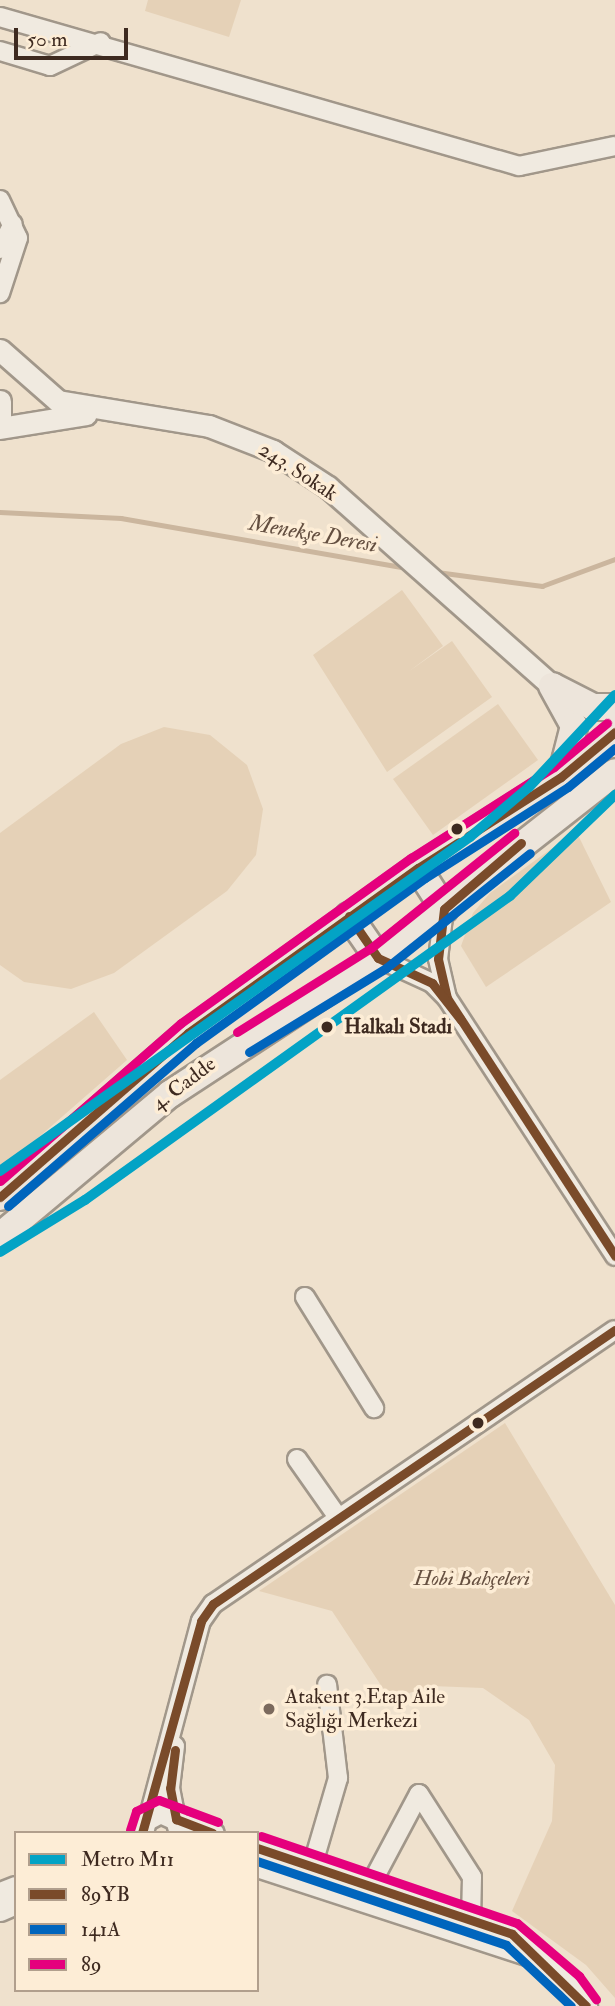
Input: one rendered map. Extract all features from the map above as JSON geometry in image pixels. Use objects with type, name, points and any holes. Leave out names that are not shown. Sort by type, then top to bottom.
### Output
[{"type":"main road","points":[[552,686],[593,707],[615,707]]},
{"type":"main road","points":[[552,686],[615,730]]},
{"type":"main road","points":[[552,686],[575,726],[561,777]]},
{"type":"main road","name":"4. Cadde","points":[[0,1197],[188,1033],[418,868],[561,777],[615,730]]},
{"type":"main road","name":"4. Cadde","points":[[0,1236],[170,1094],[378,958],[444,909],[615,772]]},
{"type":"main road","points":[[418,868],[444,909]]},
{"type":"main road","points":[[349,916],[378,958]]},
{"type":"street","points":[[0,17],[101,43],[519,166],[615,146]]},
{"type":"street","points":[[43,28],[55,47],[50,66]]},
{"type":"street","points":[[0,51],[50,66],[101,43]]},
{"type":"street","points":[[0,200],[14,220],[16,246],[0,293]]},
{"type":"street","points":[[0,249],[14,220]]},
{"type":"street","name":"243. Sokak","points":[[0,350],[58,401],[137,417],[209,426],[273,451],[328,487],[552,686]]},
{"type":"street","points":[[0,363],[35,397],[74,414]]},
{"type":"street","points":[[0,401],[0,421]]},
{"type":"street","points":[[0,428],[74,414],[137,417]]},
{"type":"street","points":[[444,909],[438,959],[447,998],[615,1256]]},
{"type":"street","points":[[378,958],[447,998]]},
{"type":"street","points":[[304,1297],[374,1408]]},
{"type":"street","points":[[145,1824],[201,1621],[213,1604],[337,1516],[615,1329]]},
{"type":"street","points":[[297,1459],[337,1516]]},
{"type":"street","points":[[309,1875],[338,1778],[327,1685]]},
{"type":"street","points":[[175,1718],[170,1788],[179,1825]]},
{"type":"street","points":[[366,1893],[419,1794],[472,1877],[471,1920]]},
{"type":"street","points":[[145,1824],[166,1812],[179,1825],[204,1831]]},
{"type":"street","points":[[259,1849],[309,1875]]},
{"type":"street","points":[[259,1866],[309,1875],[366,1893],[545,1960]]},
{"type":"street","points":[[366,1893],[471,1920],[512,1934],[545,1960],[586,2006]]},
{"type":"green space","points":[[148,0],[241,0],[229,37],[145,11]]},
{"type":"green space","points":[[402,590],[443,646],[408,672],[452,641],[492,697],[387,772],[313,655]]},
{"type":"green space","points":[[498,704],[538,760],[433,835],[393,779]]},
{"type":"green space","points":[[164,727],[210,735],[247,765],[263,809],[256,855],[227,891],[114,973],[71,989],[24,982],[0,965],[0,833],[121,744]]},
{"type":"green space","points":[[576,831],[611,902],[486,987],[461,946],[473,913],[490,893]]},
{"type":"green space","points":[[94,1012],[127,1060],[0,1171],[0,1080]]},
{"type":"green space","name":"Hobi Bahçeleri","points":[[505,1423],[615,1605],[615,1998],[586,1965],[512,1911],[552,1821],[555,1765],[529,1720],[483,1688],[432,1686],[390,1699],[332,1611],[259,1591]]},
{"type":"waterway","name":"Menekşe Deresi","points":[[0,512],[121,518],[407,568]]},
{"type":"waterway","name":"Menekşe Deresi","points":[[437,572],[542,586],[615,559]]},
{"type":"metro line","name":"M11","points":[[0,1171],[470,837],[529,787],[615,695]]},
{"type":"metro line","name":"M11","points":[[0,1252],[85,1200],[510,896],[615,795]]},
{"type":"transit line","name":"89","points":[[0,1181],[181,1023],[411,858],[554,767],[607,723]]},
{"type":"transit line","name":"89YB","points":[[0,1197],[188,1033],[418,868],[561,777],[615,732]]},
{"type":"transit line","name":"141A","points":[[8,1206],[196,1043],[425,878],[568,787],[615,748]]},
{"type":"transit line","name":"89","points":[[237,1032],[371,948],[514,833]]},
{"type":"transit line","name":"89YB","points":[[521,843],[444,909],[438,959],[447,998],[615,1256]]},
{"type":"transit line","name":"141A","points":[[249,1052],[386,968],[530,853]]},
{"type":"transit line","name":"89YB","points":[[349,916],[378,958],[432,983],[461,1020]]},
{"type":"transit line","name":"89YB","points":[[143,1831],[201,1621],[213,1604],[615,1330]]},
{"type":"transit line","name":"89YB","points":[[175,1750],[170,1788],[176,1819],[207,1831]]},
{"type":"transit line","name":"89","points":[[130,1830],[136,1811],[159,1800],[218,1822]]},
{"type":"transit line","name":"89","points":[[261,1836],[517,1923],[579,1976],[596,1999]]},
{"type":"transit line","name":"89YB","points":[[259,1849],[512,1934],[586,2006]]},
{"type":"transit line","name":"141A","points":[[259,1862],[506,1945],[571,2006]]},
{"type":"place","name":"Halkalı Stadı","points":[[327,1027]]},
{"type":"place","name":"Atakent 3.Etap Aile Sağlığı Merkezi","points":[[269,1709]]}]
